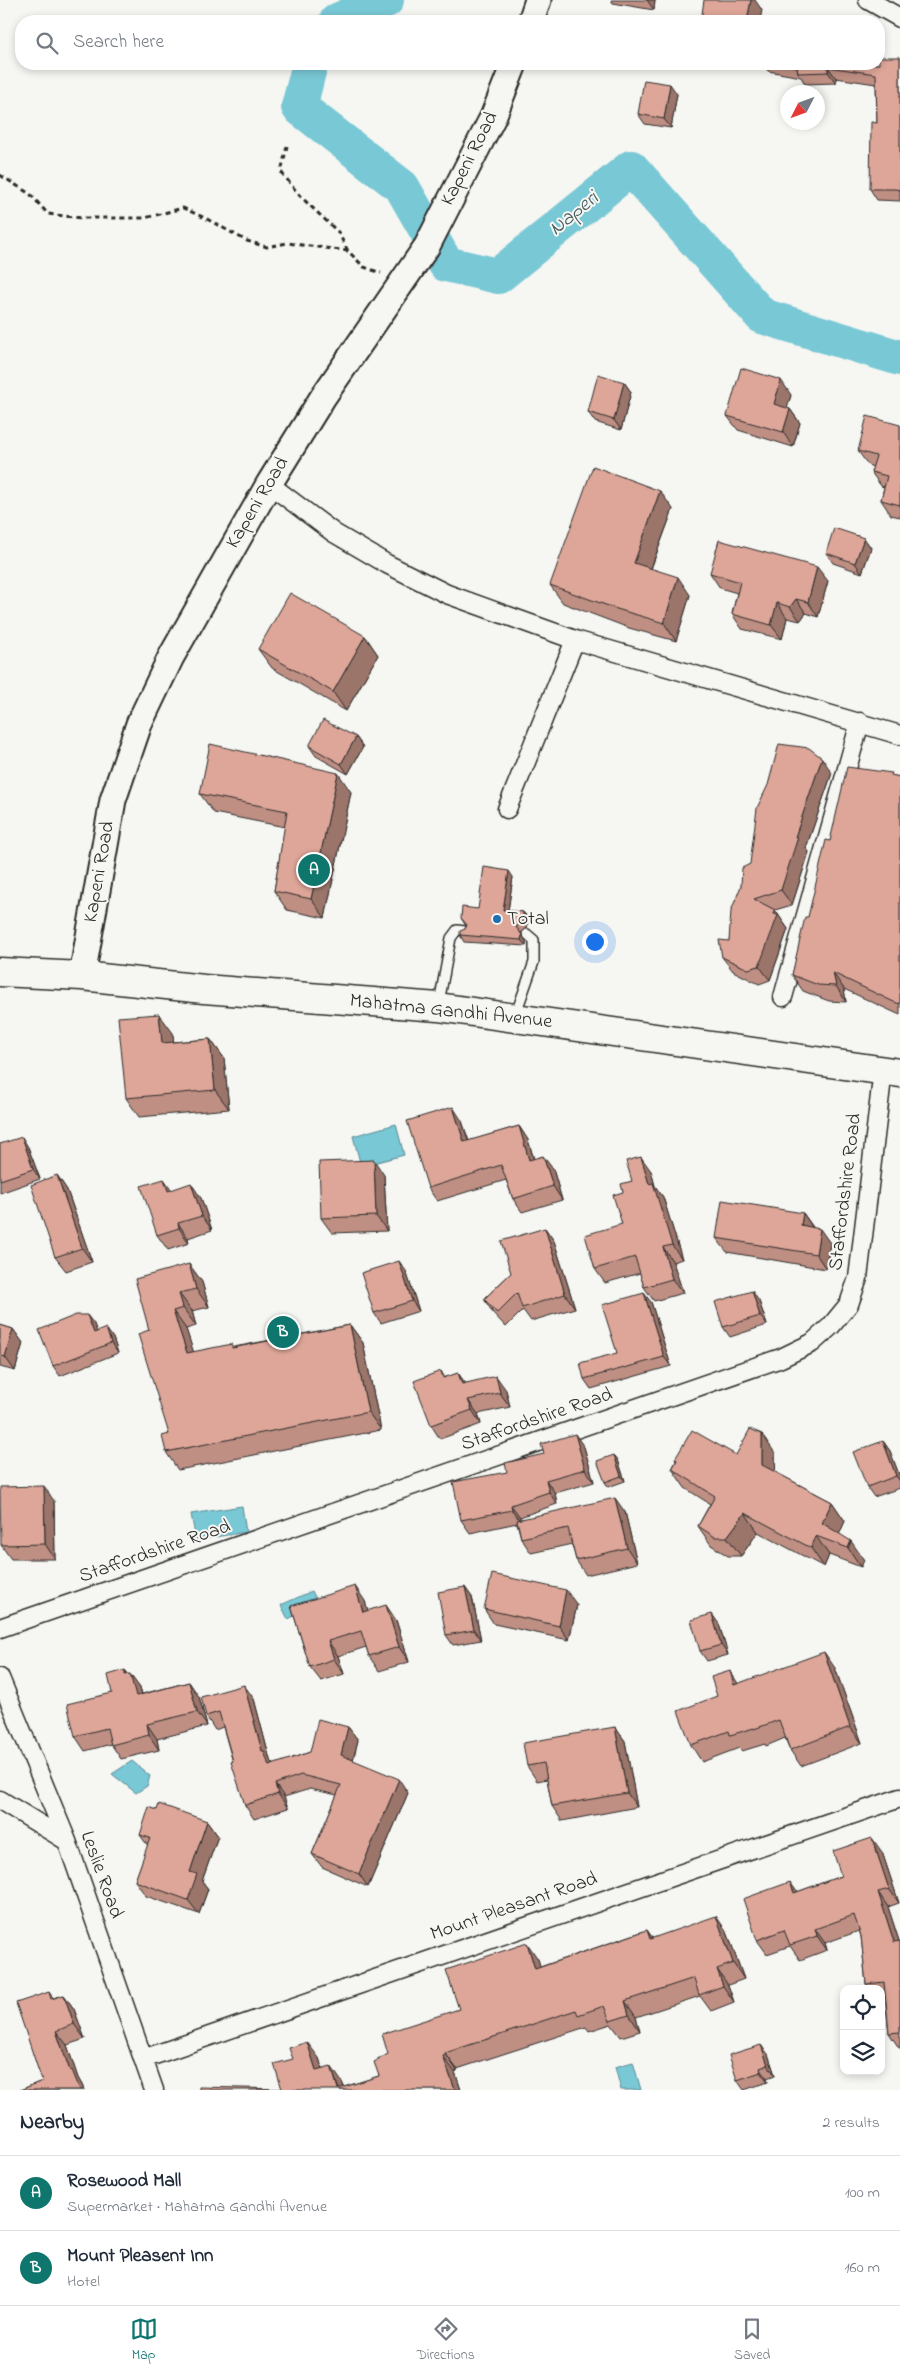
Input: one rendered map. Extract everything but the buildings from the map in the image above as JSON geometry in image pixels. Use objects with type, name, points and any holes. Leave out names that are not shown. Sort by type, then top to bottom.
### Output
[{"type":"main road","points":[[533,15],[538,0]]},
{"type":"main road","name":"Kapeni Road","points":[[82,976],[113,800],[140,724],[171,657],[269,484],[323,397],[427,246],[493,117],[512,70]]},
{"type":"main road","name":"Mahatma Gandhi Avenue","points":[[0,972],[82,976],[204,989],[438,1007],[515,1016],[892,1072]]},
{"type":"street","points":[[868,0],[900,18]]},
{"type":"street","points":[[269,484],[334,532],[387,564],[447,594],[575,640],[900,735]]},
{"type":"street","points":[[508,809],[575,640]]},
{"type":"street","points":[[783,997],[860,722]]},
{"type":"street","name":"Staffordshire Road","points":[[0,1628],[781,1358],[812,1343],[850,1304],[858,1278],[892,1072]]},
{"type":"street","name":"Leslie Road","points":[[0,1678],[67,1841],[154,2090]]},
{"type":"street","name":"Mount Pleasant Road","points":[[143,2059],[900,1798]]},
{"type":"street","points":[[0,1800],[67,1841]]},
{"type":"lane","points":[[438,1007],[451,938],[457,930],[465,931]]},
{"type":"lane","points":[[515,1016],[534,962],[534,940],[526,934]]},
{"type":"path","points":[[287,146],[280,172],[300,196],[338,232],[348,251],[364,267],[403,282]]},
{"type":"path","points":[[0,175],[30,194],[48,214],[82,218],[145,218],[183,208],[247,241],[268,247],[287,243],[348,251]]},
{"type":"water","points":[[396,1124],[404,1155],[361,1166],[353,1136]]},
{"type":"water","points":[[242,1506],[246,1532],[196,1540],[191,1514]]},
{"type":"water","points":[[312,1591],[319,1605],[288,1619],[281,1605]]},
{"type":"water","points":[[132,1761],[150,1776],[147,1786],[136,1793],[112,1774]]},
{"type":"water","points":[[633,2062],[641,2090],[621,2090],[615,2067]]},
{"type":"waterway","name":"Naperi","points":[[351,15],[386,0]]},
{"type":"waterway","name":"Naperi","points":[[308,70],[299,107],[402,187],[446,264],[498,276],[631,168],[762,316],[900,358]]},
{"type":"place","name":"Rosewood Mall","points":[[314,870]]},
{"type":"place","name":"Total","points":[[497,919]]},
{"type":"place","name":"Mount Pleasent Inn","points":[[283,1332]]}]
